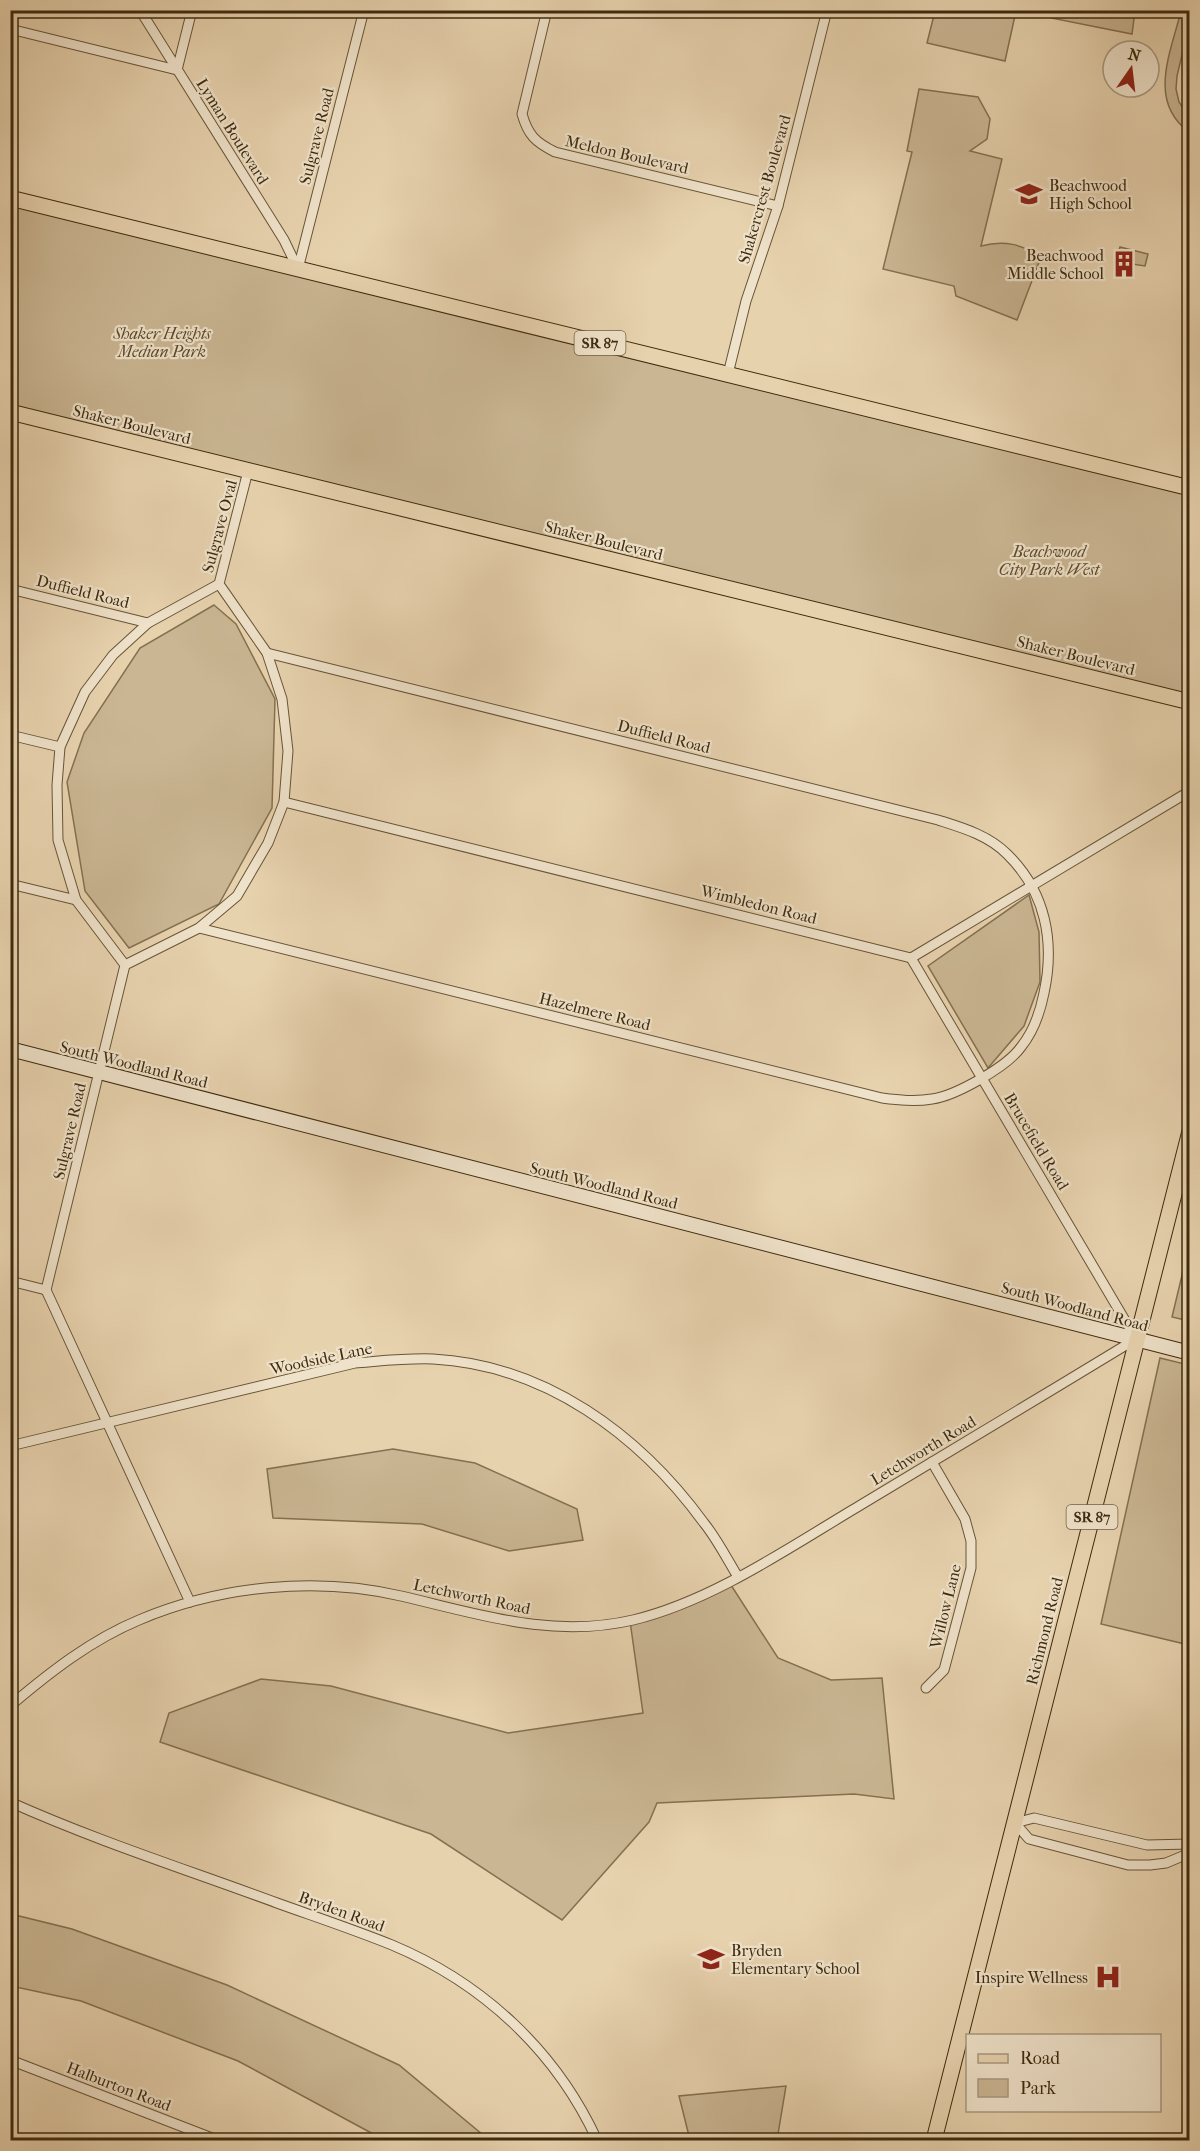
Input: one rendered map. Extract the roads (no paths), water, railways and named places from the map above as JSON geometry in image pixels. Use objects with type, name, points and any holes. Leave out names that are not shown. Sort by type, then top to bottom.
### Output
[{"type":"main road","name":"SR 87","points":[[10,198],[1190,488]]},
{"type":"main road","name":"Shaker Boulevard","points":[[10,412],[1190,702]]},
{"type":"main road","name":"Richmond Road","points":[[934,2140],[1190,1131]]},
{"type":"street","name":"Lyman Boulevard","points":[[140,10],[284,240],[298,269]]},
{"type":"street","points":[[10,29],[177,70],[192,10]]},
{"type":"street","name":"Sulgrave Road","points":[[298,269],[364,10]]},
{"type":"street","name":"Meldon Boulevard","points":[[547,10],[522,114],[526,130],[539,144],[555,152],[778,206]]},
{"type":"street","name":"Shakercrest Boulevard","points":[[728,374],[746,302],[778,206],[827,10]]},
{"type":"street","name":"Sulgrave Oval","points":[[125,965],[199,928],[237,896],[268,843],[284,802],[288,751],[282,699],[267,653],[219,584],[248,471]]},
{"type":"street","points":[[125,965],[76,900],[58,840],[57,785],[60,747],[85,692],[113,655],[148,623],[219,584]]},
{"type":"street","name":"Duffield Road","points":[[10,589],[148,623]]},
{"type":"street","name":"Duffield Road","points":[[267,653],[972,830],[1007,854],[1032,887],[1046,922],[1050,944],[1048,975],[1039,1017],[1021,1049],[982,1079]]},
{"type":"street","points":[[10,735],[60,747]]},
{"type":"street","points":[[912,958],[1190,791]]},
{"type":"street","name":"Wimbledon Road","points":[[284,802],[912,958]]},
{"type":"street","points":[[10,884],[76,900]]},
{"type":"street","name":"Hazelmere Road","points":[[199,928],[882,1098],[916,1101],[935,1099],[982,1079]]},
{"type":"street","name":"Brucefield Road","points":[[912,958],[1136,1340]]},
{"type":"street","name":"Sulgrave Road","points":[[46,1290],[125,965]]},
{"type":"street","name":"South Woodland Road","points":[[10,1049],[1190,1353]]},
{"type":"street","points":[[10,1281],[46,1290],[189,1602]]},
{"type":"street","name":"Letchworth Road","points":[[10,1706],[51,1671],[138,1620],[189,1602],[226,1593],[263,1589],[332,1587],[366,1589],[506,1622],[547,1626],[590,1626],[662,1612],[702,1597],[738,1577],[1136,1340]]},
{"type":"street","name":"Woodside Lane","points":[[10,1446],[355,1363],[397,1359],[434,1359],[468,1364],[505,1372],[539,1384],[601,1418],[654,1464],[705,1523],[738,1577]]},
{"type":"street","name":"Willow Lane","points":[[926,1688],[944,1670],[971,1568],[971,1541],[965,1519],[932,1462]]},
{"type":"street","name":"Bryden Road","points":[[10,1802],[393,1946],[431,1963],[474,1989],[538,2048],[575,2098],[597,2140]]},
{"type":"street","points":[[1190,1844],[1147,1845],[1034,1818],[1015,1823],[1029,1839],[1128,1864],[1166,1863],[1190,1853]]},
{"type":"street","name":"Halburton Road","points":[[10,2060],[217,2140]]},
{"type":"place","name":"Beachwood High School","points":[[1029,194]]},
{"type":"place","name":"Beachwood Middle School","points":[[1124,264]]},
{"type":"place","name":"Bryden Elementary School","points":[[711,1959]]},
{"type":"place","name":"Inspire Wellness","points":[[1108,1977]]},
{"type":"park label","name":"Shaker Heights Median Park","points":[[162,342]]},
{"type":"park label","name":"Beachwood City Park West","points":[[1049,560]]}]
